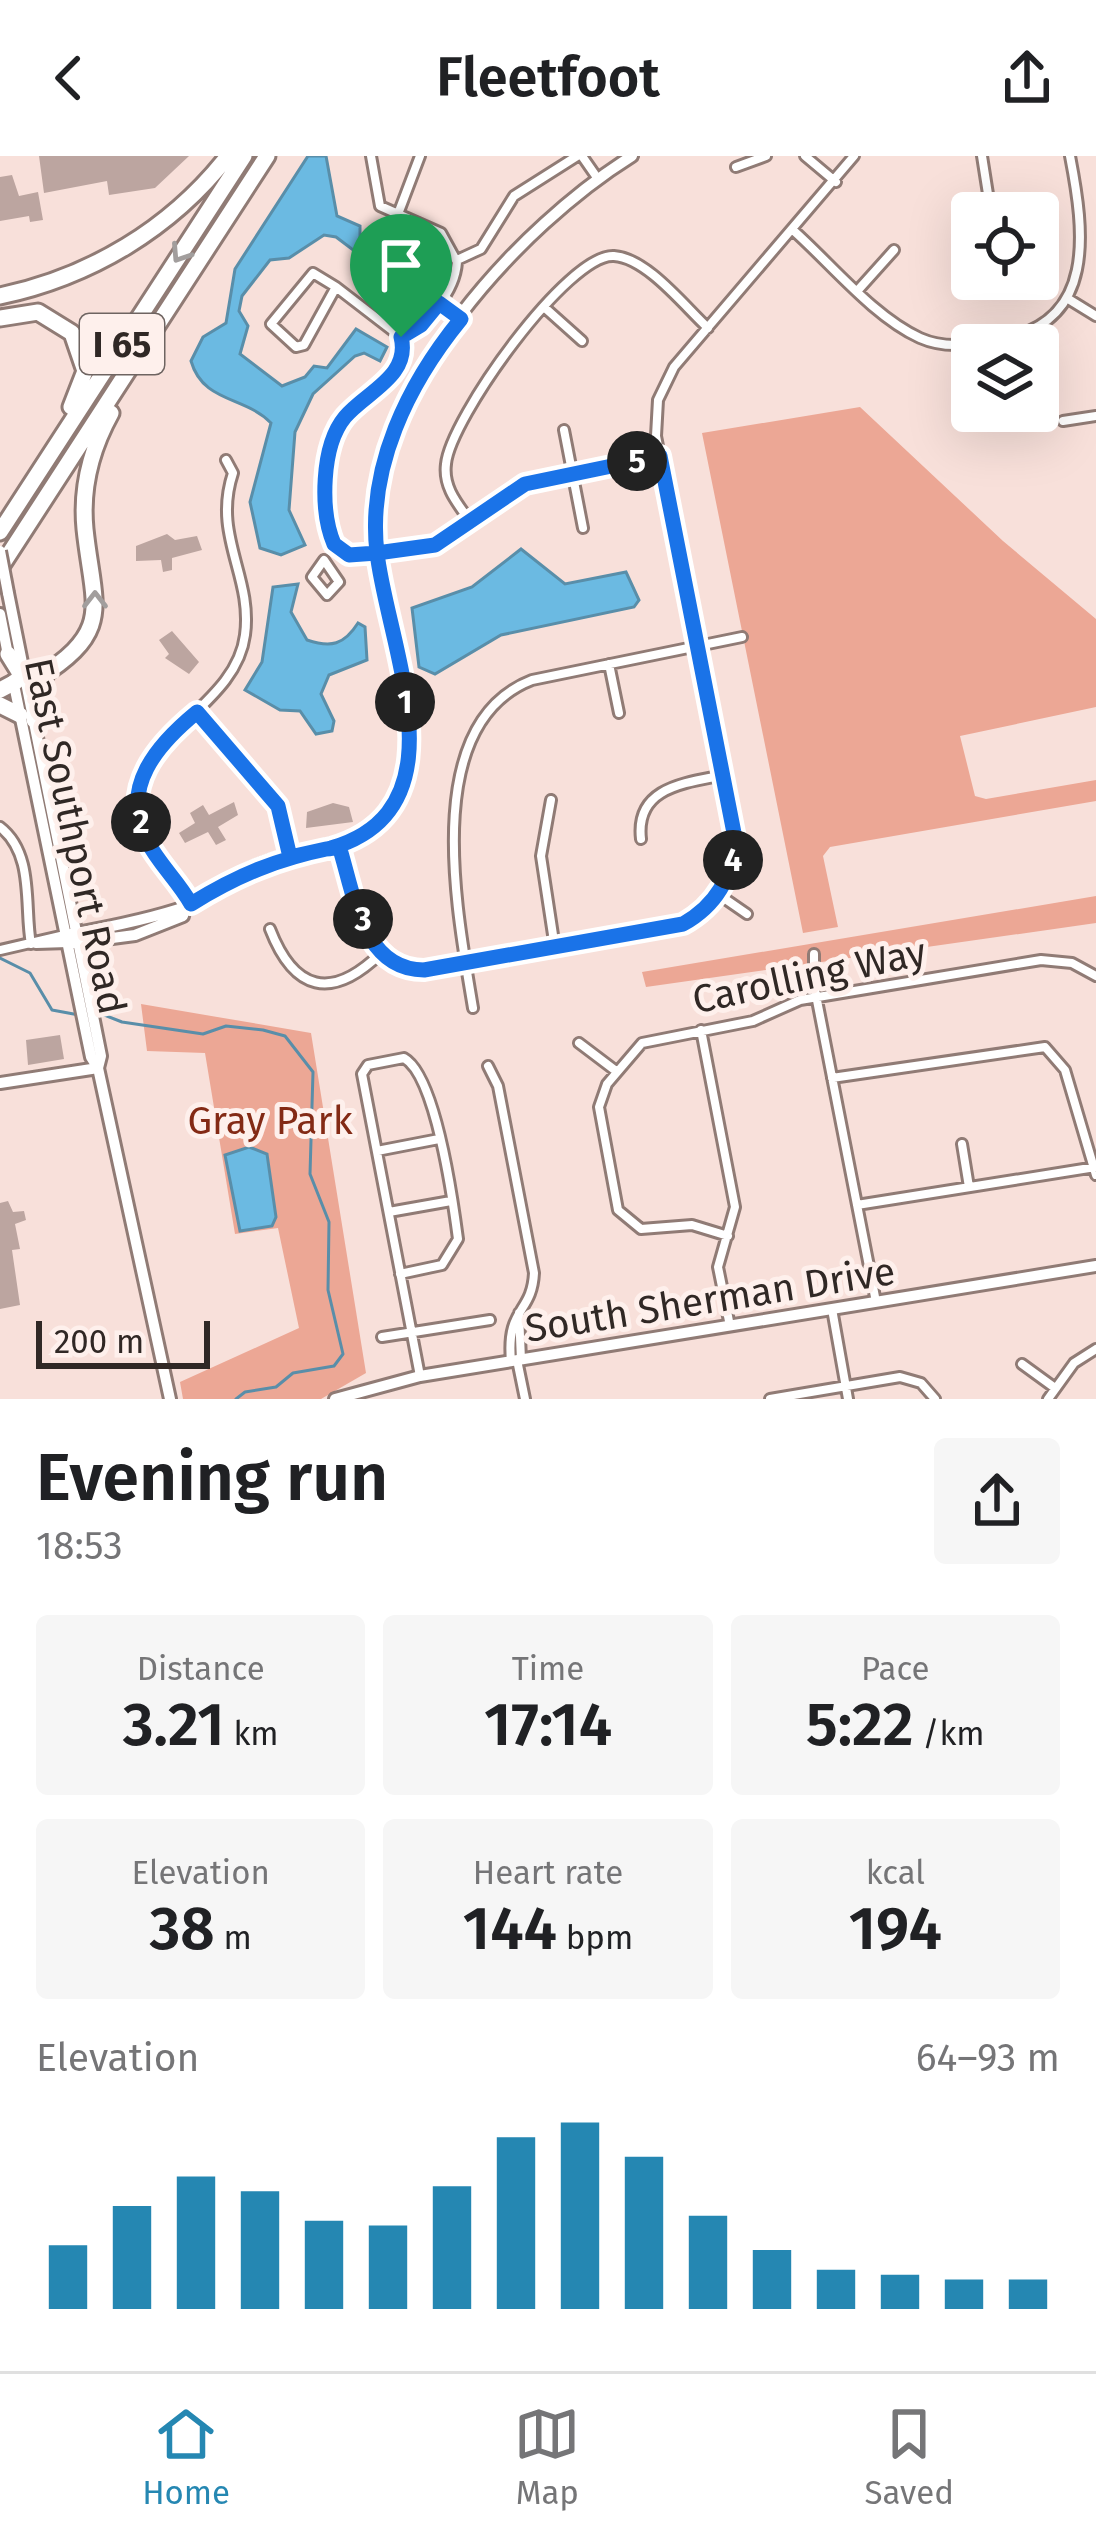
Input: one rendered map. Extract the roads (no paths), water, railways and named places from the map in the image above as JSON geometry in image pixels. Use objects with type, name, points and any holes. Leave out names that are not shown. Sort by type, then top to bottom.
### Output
[{"type":"highway","points":[[0,296],[68,276],[136,241],[183,205],[228,156]]},
{"type":"highway","name":"I 65","points":[[0,532],[244,156]]},
{"type":"highway","name":"I 65","points":[[0,568],[267,156]]},
{"type":"highway","points":[[0,318],[22,311],[45,314],[68,328],[82,352],[82,385],[35,464],[32,482]]},
{"type":"highway","points":[[0,705],[27,718],[47,673],[78,650],[94,622],[97,593],[84,514],[89,465],[157,326]]},
{"type":"highway","points":[[8,654],[17,678],[47,673]]},
{"type":"street","points":[[371,156],[380,206],[441,233],[457,260],[456,277],[439,303],[421,325],[401,337]]},
{"type":"street","points":[[398,214],[420,156]]},
{"type":"street","points":[[457,260],[473,257],[483,247],[516,194],[579,156],[598,179]]},
{"type":"street","points":[[5,950],[72,939],[188,906],[253,867],[339,846],[368,831],[392,806],[411,757],[410,728],[377,553],[375,510],[389,445],[408,400],[461,319],[516,252],[598,179],[632,156]]},
{"type":"street","points":[[736,167],[766,156]]},
{"type":"street","points":[[805,156],[836,182]]},
{"type":"street","points":[[339,846],[368,934],[380,954],[412,970],[673,928],[700,914],[718,894],[735,846],[660,456],[655,426],[659,395],[674,367],[854,156]]},
{"type":"street","points":[[982,156],[988,192]]},
{"type":"street","points":[[1042,324],[1070,300],[1084,267],[1091,231],[1070,156]]},
{"type":"street","points":[[794,231],[923,339],[951,345]]},
{"type":"street","points":[[859,289],[894,250]]},
{"type":"street","points":[[470,521],[449,491],[448,452],[500,363],[588,263],[615,256],[634,262],[708,328]]},
{"type":"street","points":[[336,287],[303,346],[295,347],[272,329],[272,322],[307,274],[336,287],[401,337]]},
{"type":"street","points":[[1070,300],[1096,316]]},
{"type":"street","points":[[439,303],[461,319]]},
{"type":"street","points":[[544,308],[582,341]]},
{"type":"street","points":[[338,550],[330,533],[327,461],[344,418],[382,386],[400,362],[401,337]]},
{"type":"street","points":[[1063,421],[1096,416]]},
{"type":"street","points":[[564,430],[584,528]]},
{"type":"street","points":[[324,560],[338,550],[377,553],[435,545],[512,489],[660,456]]},
{"type":"street","points":[[188,906],[147,841],[139,792],[155,750],[234,671],[245,633],[246,606],[223,511],[233,473],[226,460]]},
{"type":"street","name":"East Southport Road","points":[[0,551],[17,678],[170,1399]]},
{"type":"street","name":"East Southport Road","points":[[0,614],[8,654]]},
{"type":"street","points":[[473,1008],[452,846],[476,728],[493,704],[519,685],[742,637]]},
{"type":"street","points":[[609,664],[619,713]]},
{"type":"street","points":[[197,712],[278,806],[290,857]]},
{"type":"street","points":[[641,839],[643,815],[656,795],[674,785],[724,775]]},
{"type":"street","points":[[551,800],[541,856],[555,948]]},
{"type":"street","points":[[0,827],[10,836],[31,893],[33,944]]},
{"type":"street","points":[[718,894],[747,914]]},
{"type":"street","points":[[271,929],[286,963],[314,982],[348,980],[380,954]]},
{"type":"street","points":[[814,954],[816,997],[876,1302]]},
{"type":"street","name":"Carolling Way","points":[[616,1071],[649,1039],[755,1020],[816,997],[1047,960],[1075,964],[1096,976]]},
{"type":"street","points":[[701,1030],[736,1207],[718,1267],[730,1326]]},
{"type":"street","points":[[579,1043],[616,1071],[604,1088],[598,1115],[620,1215],[644,1229],[692,1225],[728,1236]]},
{"type":"street","points":[[832,1078],[1033,1046],[1055,1054],[1065,1070],[1095,1170],[857,1205]]},
{"type":"street","points":[[400,1274],[439,1267],[458,1239],[432,1108],[410,1060],[370,1064],[362,1071],[389,1212],[400,1274],[411,1332],[420,1376]]},
{"type":"street","points":[[488,1066],[498,1086],[534,1272],[523,1306],[509,1327],[525,1399]]},
{"type":"street","points":[[0,1083],[98,1068]]},
{"type":"street","points":[[377,1151],[439,1139]]},
{"type":"street","points":[[962,1144],[968,1187]]},
{"type":"street","points":[[389,1212],[451,1201]]},
{"type":"street","name":"South Sherman Drive","points":[[335,1399],[420,1376],[1096,1266]]},
{"type":"street","points":[[832,1309],[848,1399]]},
{"type":"street","points":[[382,1337],[490,1320]]},
{"type":"street","points":[[1048,1399],[1076,1361],[1096,1349]]},
{"type":"street","points":[[1022,1364],[1055,1388]]},
{"type":"street","points":[[770,1399],[894,1377],[921,1383],[935,1399]]},
{"type":"water","points":[[308,156],[326,156],[337,216],[360,226],[360,242],[437,277],[418,299],[336,237],[324,235],[289,258],[270,260],[242,296],[239,311],[248,326],[240,354],[282,386],[305,377],[314,366],[327,368],[356,329],[387,347],[380,361],[364,353],[355,356],[313,394],[295,432],[289,510],[305,545],[281,555],[260,548],[250,502],[271,423],[205,385],[191,361],[203,337],[226,323],[235,269]]},
{"type":"water","points":[[521,549],[565,584],[626,572],[639,600],[634,607],[501,635],[435,674],[419,667],[412,608],[472,587]]},
{"type":"water","points":[[298,584],[291,612],[307,640],[336,643],[358,623],[365,627],[367,660],[329,675],[321,694],[334,721],[332,731],[316,734],[300,711],[280,710],[245,690],[262,662],[273,587]]},
{"type":"water","points":[[249,1147],[267,1154],[276,1217],[272,1226],[240,1231],[225,1155]]},
{"type":"waterway","points":[[0,958],[30,973],[52,1010],[79,1015]]},
{"type":"waterway","points":[[94,1011],[122,1022],[203,1034],[226,1026],[285,1036],[313,1072],[310,1174],[329,1222],[328,1290],[343,1354],[334,1366],[293,1373],[276,1387],[245,1392],[236,1399]]},
{"type":"park label","name":"Gray Park","points":[[270,1120]]}]
